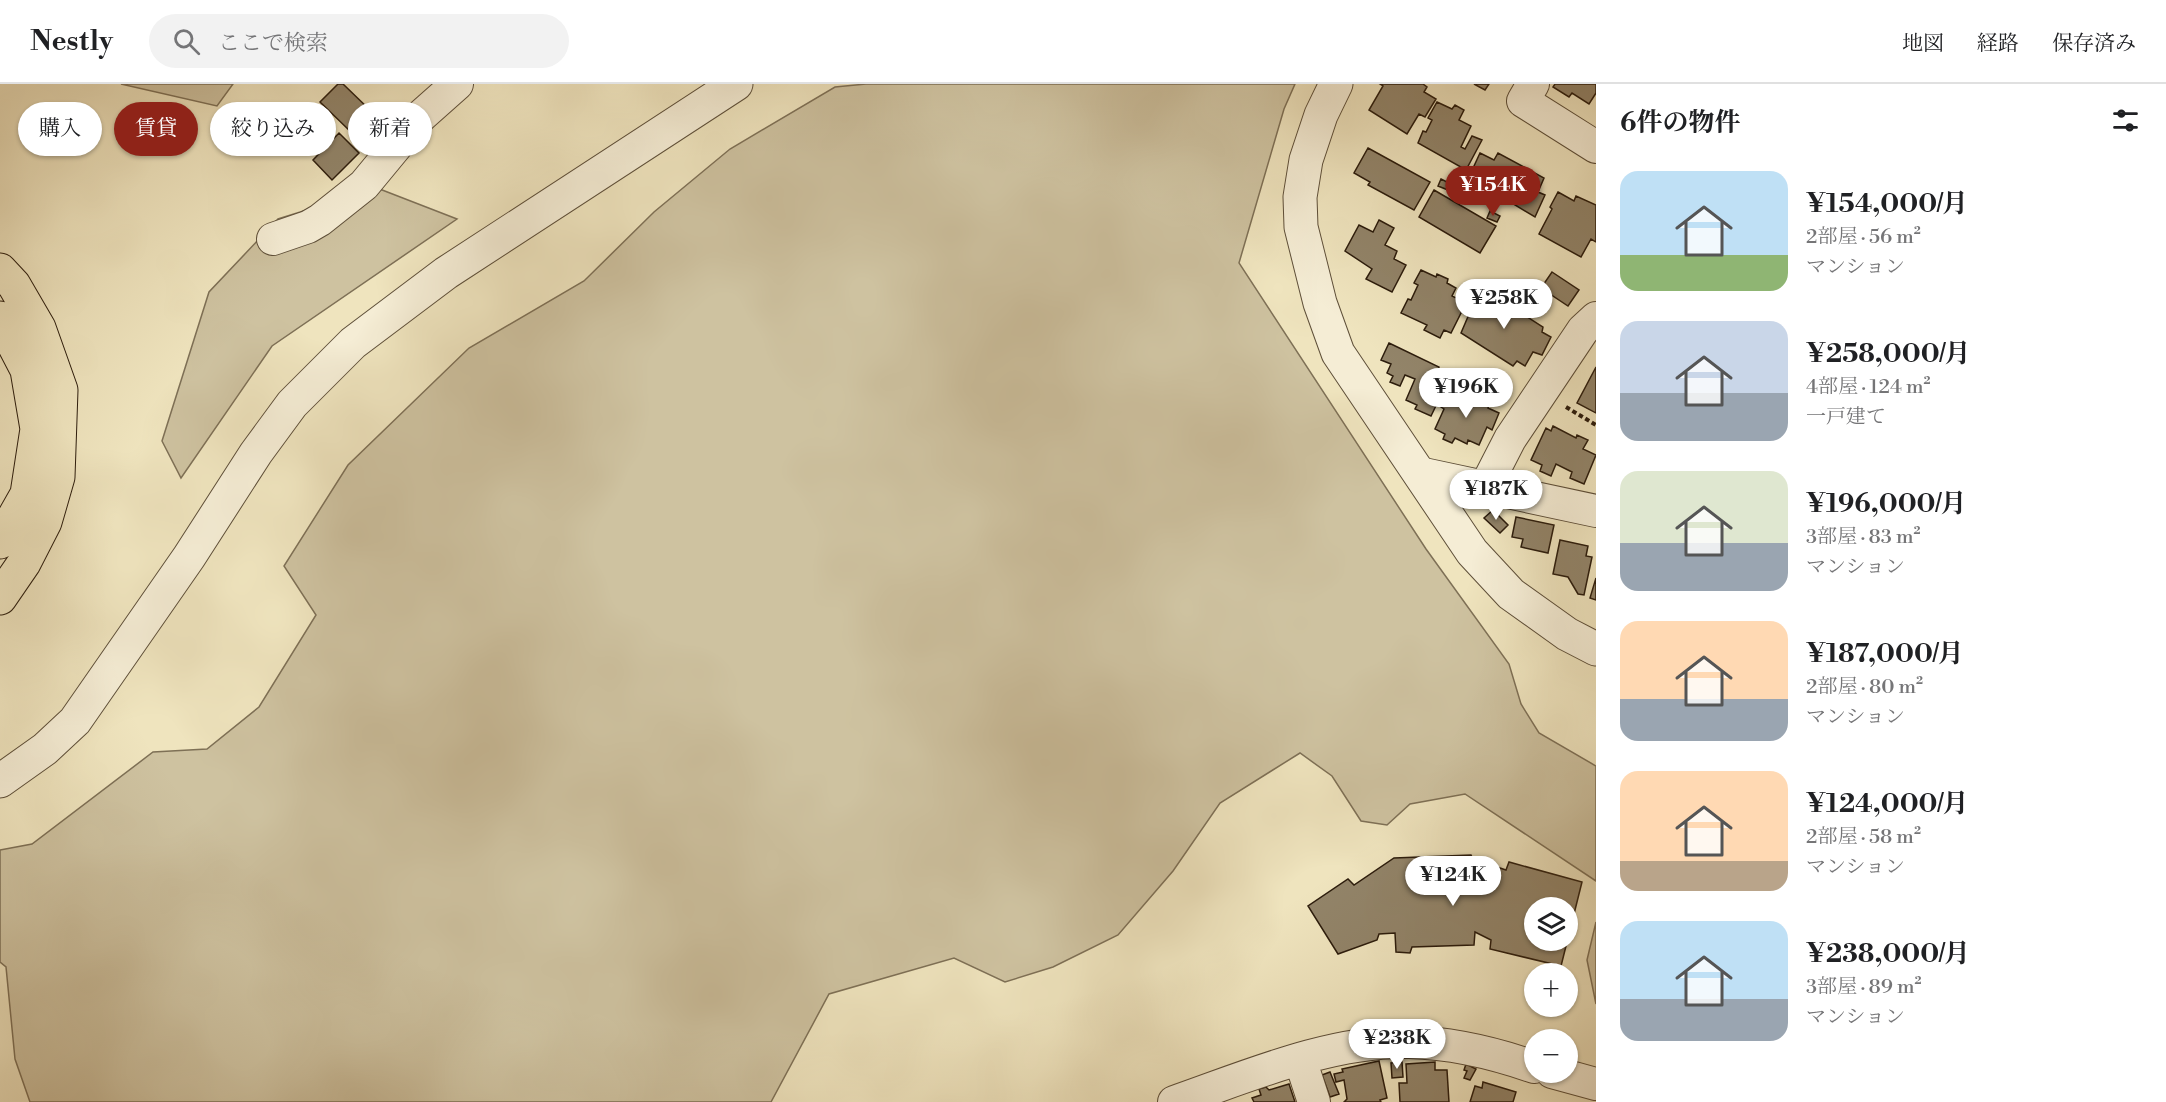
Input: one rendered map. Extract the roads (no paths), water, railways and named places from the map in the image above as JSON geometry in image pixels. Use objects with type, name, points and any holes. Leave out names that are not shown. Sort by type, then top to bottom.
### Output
[{"type":"highway","points":[[0,270],[14,285],[39,328],[60,390],[58,477],[52,500],[45,522],[24,564],[0,598]]},
{"type":"highway","points":[[0,318],[27,370],[37,429],[27,494],[0,542]]},
{"type":"street","points":[[273,239],[320,220],[364,185],[421,116],[457,84]]},
{"type":"street","points":[[0,781],[45,749],[75,721],[189,557],[262,444],[292,404],[353,343],[446,273],[736,84]]},
{"type":"street","points":[[1336,84],[1321,115],[1306,160],[1300,198],[1301,227],[1320,303],[1338,353],[1472,552],[1511,594],[1567,634],[1596,649]]},
{"type":"street","points":[[1533,84],[1523,101],[1596,147]]},
{"type":"street","points":[[1487,488],[1510,440],[1583,330],[1596,318]]},
{"type":"street","points":[[1419,473],[1596,511]]},
{"type":"street","points":[[1173,1102],[1300,1059],[1358,1046],[1407,1042],[1451,1046],[1497,1054],[1524,1063]]},
{"type":"street","points":[[1300,1059],[1314,1102]]},
{"type":"street","points":[[1578,1079],[1596,1084]]}]
